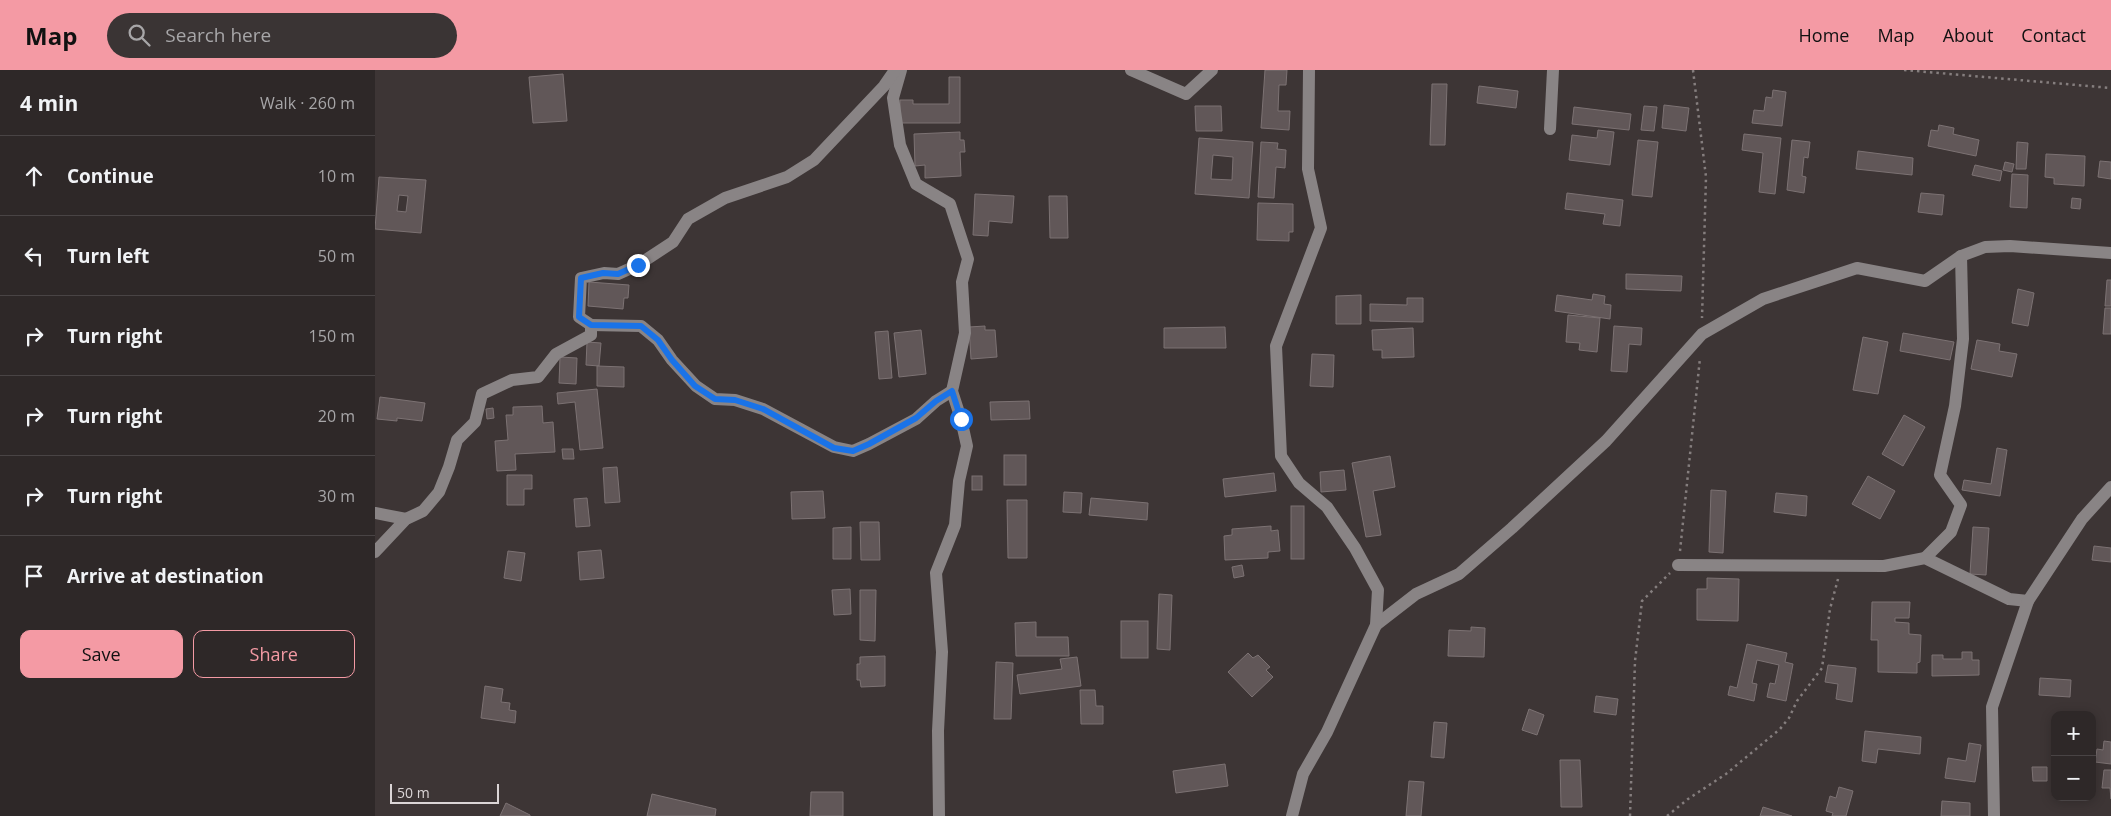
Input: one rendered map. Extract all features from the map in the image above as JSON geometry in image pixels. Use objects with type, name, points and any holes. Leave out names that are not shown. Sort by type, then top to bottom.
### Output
[{"type":"street","points":[[895,70],[885,86],[814,160],[787,177],[725,198],[688,219],[673,242],[638,265],[618,274],[603,273],[581,278],[579,317],[591,325],[641,326],[658,340],[672,360],[695,386],[715,399],[735,400],[763,409],[834,448],[853,451],[869,444],[916,418],[936,401],[952,391]]},
{"type":"street","points":[[901,70],[893,98],[899,145],[916,184],[949,204],[969,259],[961,282],[965,333],[952,391],[967,446],[959,482],[955,525],[937,573],[941,652],[938,731],[939,816]]},
{"type":"street","points":[[1131,70],[1186,94],[1212,70]]},
{"type":"street","points":[[1292,816],[1303,774],[1327,732],[1376,625],[1378,590],[1355,548],[1327,507],[1299,483],[1281,456],[1276,346],[1321,228],[1308,169],[1309,70]]},
{"type":"street","points":[[1550,129],[1553,70]]},
{"type":"street","points":[[1376,625],[1416,594],[1459,574],[1606,441],[1702,334],[1763,299],[1857,268],[1925,281],[1961,256],[1985,247],[2010,246],[2111,253]]},
{"type":"street","points":[[1678,564],[1884,566],[1925,558],[1951,532],[1961,505],[1940,475],[1955,406],[1963,340],[1961,256]]},
{"type":"street","points":[[375,552],[406,519],[423,511],[439,492],[457,440],[475,422],[482,394],[512,380],[538,377],[556,354],[591,335],[591,325]]},
{"type":"street","points":[[1993,816],[1992,707],[2028,601],[2082,519],[2111,487]]},
{"type":"street","points":[[375,512],[406,519]]},
{"type":"street","points":[[1925,558],[2009,600],[2028,601]]},
{"type":"path","points":[[1630,816],[1635,661],[1642,601],[1678,564],[1702,334],[1706,177],[1693,70]]},
{"type":"path","points":[[1904,70],[2111,88]]},
{"type":"path","points":[[1667,816],[1688,799],[1726,774],[1780,729],[1789,718],[1797,701],[1822,668],[1830,609],[1841,566]]},
{"type":"building","points":[[1265,70],[1287,70],[1286,85],[1279,85],[1278,111],[1290,111],[1289,130],[1261,128]]},
{"type":"building","points":[[563,74],[567,121],[533,123],[529,77]]},
{"type":"building","points":[[949,77],[960,77],[960,123],[900,123],[900,100],[913,100],[913,104],[949,104]]},
{"type":"building","points":[[1432,84],[1447,84],[1445,145],[1430,145]]},
{"type":"building","points":[[1479,86],[1518,91],[1516,108],[1477,103]]},
{"type":"building","points":[[1773,90],[1786,92],[1782,126],[1752,123],[1754,110],[1764,111],[1766,97],[1772,98]]},
{"type":"building","points":[[1664,105],[1689,108],[1686,131],[1662,128]]},
{"type":"building","points":[[1195,106],[1221,106],[1222,131],[1196,131]]},
{"type":"building","points":[[1644,106],[1657,107],[1654,131],[1641,130]]},
{"type":"building","points":[[1574,107],[1631,114],[1629,130],[1572,124]]},
{"type":"building","points":[[1939,125],[1954,128],[1953,134],[1979,140],[1976,156],[1928,146],[1931,130],[1938,131]]},
{"type":"building","points":[[1598,130],[1614,132],[1610,165],[1569,160],[1572,135],[1597,138]]},
{"type":"building","points":[[960,132],[960,140],[964,140],[965,152],[960,152],[961,176],[925,178],[925,165],[915,166],[914,134]]},
{"type":"building","points":[[1744,134],[1781,138],[1775,194],[1759,192],[1763,153],[1742,150]]},
{"type":"building","points":[[1199,138],[1253,142],[1249,198],[1195,194]],"holes":[[[1213,155],[1233,157],[1232,180],[1211,179]]]},
{"type":"building","points":[[1638,140],[1658,142],[1652,197],[1632,195]]},
{"type":"building","points":[[1792,140],[1810,142],[1808,158],[1804,157],[1802,176],[1806,177],[1804,193],[1787,190]]},
{"type":"building","points":[[1261,142],[1278,143],[1277,149],[1286,150],[1285,168],[1276,167],[1274,198],[1258,197]]},
{"type":"building","points":[[2017,142],[2028,143],[2026,169],[2016,169]]},
{"type":"building","points":[[1858,151],[1913,158],[1912,175],[1856,169]]},
{"type":"building","points":[[2046,154],[2085,156],[2084,186],[2054,184],[2054,178],[2045,177]]},
{"type":"building","points":[[2100,161],[2111,162],[2111,179],[2098,177]]},
{"type":"building","points":[[2005,162],[2014,164],[2012,172],[2003,170]]},
{"type":"building","points":[[1975,165],[2002,171],[2000,181],[1972,175]]},
{"type":"building","points":[[2012,174],[2028,175],[2027,208],[2010,207]]},
{"type":"building","points":[[379,177],[426,180],[421,233],[375,229]],"holes":[[[399,195],[408,196],[406,212],[397,211]]]},
{"type":"building","points":[[1567,193],[1623,200],[1620,226],[1603,224],[1605,214],[1565,209]]},
{"type":"building","points":[[1921,193],[1944,195],[1942,215],[1918,212]]},
{"type":"building","points":[[975,194],[1014,196],[1012,223],[989,221],[988,236],[973,235]]},
{"type":"building","points":[[1049,196],[1067,196],[1068,238],[1050,238]]},
{"type":"building","points":[[2072,198],[2081,199],[2080,209],[2071,208]]},
{"type":"building","points":[[1258,203],[1293,204],[1293,232],[1289,232],[1289,241],[1257,240]]},
{"type":"building","points":[[1626,274],[1682,276],[1681,291],[1626,289]]},
{"type":"building","points":[[2107,280],[2111,280],[2111,306],[2105,306]]},
{"type":"building","points":[[589,282],[629,285],[628,298],[624,298],[623,309],[588,306]]},
{"type":"building","points":[[2018,289],[2034,293],[2028,326],[2012,323]]},
{"type":"building","points":[[1593,294],[1605,296],[1604,304],[1611,305],[1610,319],[1555,311],[1557,295],[1592,300]]},
{"type":"building","points":[[1361,295],[1361,324],[1336,324],[1336,296]]},
{"type":"building","points":[[1407,298],[1423,298],[1423,322],[1370,321],[1370,304],[1407,305]]},
{"type":"building","points":[[2105,308],[2111,308],[2111,334],[2103,334]]},
{"type":"building","points":[[1568,315],[1600,318],[1597,352],[1579,350],[1580,343],[1566,342]]},
{"type":"building","points":[[985,326],[985,330],[995,330],[997,357],[971,359],[969,327]]},
{"type":"building","points":[[1614,326],[1642,328],[1641,345],[1629,344],[1627,372],[1611,371]]},
{"type":"building","points":[[1225,327],[1226,348],[1164,348],[1164,328]]},
{"type":"building","points":[[1413,328],[1414,357],[1382,358],[1382,350],[1373,350],[1372,330]]},
{"type":"building","points":[[921,330],[926,374],[899,377],[894,333]]},
{"type":"building","points":[[888,331],[892,378],[879,379],[875,332]]},
{"type":"building","points":[[1903,333],[1954,342],[1950,360],[1900,351]]},
{"type":"building","points":[[1863,337],[1888,342],[1878,394],[1853,390]]},
{"type":"building","points":[[1977,340],[2000,344],[1999,351],[2017,354],[2012,377],[1971,369]]},
{"type":"building","points":[[587,342],[601,343],[599,366],[586,365]]},
{"type":"building","points":[[1312,354],[1334,355],[1333,387],[1310,386]]},
{"type":"building","points":[[560,357],[577,358],[576,384],[559,383]]},
{"type":"building","points":[[597,366],[624,367],[624,387],[597,386]]},
{"type":"building","points":[[597,389],[603,448],[580,450],[575,402],[558,404],[557,393]]},
{"type":"building","points":[[380,397],[425,403],[422,421],[397,418],[397,421],[377,419]]},
{"type":"building","points":[[1029,401],[1030,419],[991,420],[990,402]]},
{"type":"building","points":[[542,406],[543,423],[553,422],[555,452],[515,454],[516,470],[497,471],[495,441],[508,440],[506,415],[513,415],[513,407]]},
{"type":"building","points":[[493,408],[494,418],[487,419],[486,409]]},
{"type":"building","points":[[1904,415],[1925,427],[1903,466],[1882,454]]},
{"type":"building","points":[[1997,448],[2007,450],[2000,496],[1962,490],[1964,480],[1991,484]]},
{"type":"building","points":[[562,449],[573,449],[574,459],[563,459]]},
{"type":"building","points":[[1004,455],[1026,455],[1026,485],[1004,485]]},
{"type":"building","points":[[1390,456],[1395,487],[1373,491],[1381,535],[1366,537],[1352,463]]},
{"type":"building","points":[[617,467],[620,502],[605,503],[603,468]]},
{"type":"building","points":[[1344,470],[1346,490],[1321,492],[1320,472]]},
{"type":"building","points":[[1274,473],[1276,491],[1225,497],[1223,479]]},
{"type":"building","points":[[507,475],[532,475],[532,489],[524,489],[524,505],[507,505]]},
{"type":"building","points":[[972,476],[982,476],[982,490],[972,490]]},
{"type":"building","points":[[1868,476],[1895,491],[1880,519],[1852,504]]},
{"type":"building","points":[[1711,490],[1726,491],[1723,553],[1709,552]]},
{"type":"building","points":[[823,491],[825,518],[792,519],[791,492]]},
{"type":"building","points":[[1064,492],[1082,493],[1081,513],[1063,512]]},
{"type":"building","points":[[1776,493],[1807,496],[1806,516],[1774,512]]},
{"type":"building","points":[[587,498],[590,526],[576,527],[574,499]]},
{"type":"building","points":[[1091,498],[1148,503],[1147,520],[1089,515]]},
{"type":"building","points":[[1007,500],[1027,500],[1027,558],[1008,558]]},
{"type":"building","points":[[1291,506],[1304,506],[1304,559],[1291,559]]},
{"type":"building","points":[[860,522],[879,522],[880,560],[861,560]]},
{"type":"building","points":[[1271,526],[1271,531],[1278,530],[1280,551],[1268,552],[1268,558],[1225,560],[1224,536],[1232,535],[1232,529]]},
{"type":"building","points":[[851,527],[851,559],[833,559],[833,528]]},
{"type":"building","points":[[1973,527],[1989,528],[1986,575],[1970,574]]},
{"type":"building","points":[[2094,546],[2111,548],[2111,562],[2092,560]]},
{"type":"building","points":[[601,550],[604,578],[580,580],[578,552]]},
{"type":"building","points":[[508,551],[525,553],[521,581],[504,578]]},
{"type":"building","points":[[1242,565],[1244,576],[1234,578],[1232,567]]},
{"type":"building","points":[[1707,578],[1739,579],[1738,621],[1697,620],[1697,589],[1707,589]]},
{"type":"building","points":[[850,589],[851,614],[834,615],[832,590]]},
{"type":"building","points":[[860,590],[876,590],[875,641],[860,640]]},
{"type":"building","points":[[1159,594],[1172,595],[1170,650],[1157,649]]},
{"type":"building","points":[[1872,602],[1910,602],[1909,618],[1895,618],[1895,622],[1909,623],[1909,634],[1921,635],[1920,662],[1917,663],[1917,673],[1878,672],[1878,640],[1871,640]]},
{"type":"building","points":[[1121,621],[1148,621],[1148,658],[1121,658]]},
{"type":"building","points":[[1036,622],[1036,637],[1068,637],[1069,656],[1016,656],[1015,623]]},
{"type":"building","points":[[1471,627],[1485,628],[1484,657],[1448,656],[1449,630],[1471,631]]},
{"type":"building","points":[[1747,644],[1787,653],[1785,662],[1793,664],[1786,701],[1767,697],[1770,683],[1775,684],[1779,665],[1757,660],[1752,683],[1757,684],[1754,701],[1728,695],[1730,686],[1737,688]]},
{"type":"building","points":[[1962,652],[1972,652],[1972,660],[1979,660],[1979,675],[1932,676],[1932,655],[1943,655],[1943,659],[1962,659]]},
{"type":"building","points":[[1248,653],[1253,658],[1258,655],[1270,667],[1266,670],[1273,677],[1252,697],[1228,672]]},
{"type":"building","points":[[885,656],[885,686],[861,687],[860,680],[857,680],[857,664],[860,664],[860,657]]},
{"type":"building","points":[[1077,657],[1081,686],[1020,694],[1017,675],[1062,669],[1060,659]]},
{"type":"building","points":[[996,662],[1013,663],[1011,719],[994,719]]},
{"type":"building","points":[[1828,665],[1856,668],[1852,702],[1836,699],[1838,684],[1825,682]]},
{"type":"building","points":[[2040,678],[2071,680],[2070,697],[2039,695]]},
{"type":"building","points":[[485,686],[503,689],[501,702],[510,703],[509,710],[516,711],[515,723],[481,718]]},
{"type":"building","points":[[1080,690],[1095,690],[1096,706],[1103,706],[1103,724],[1081,724]]},
{"type":"building","points":[[1596,696],[1618,699],[1616,715],[1594,712]]},
{"type":"building","points":[[1529,709],[1544,715],[1537,735],[1522,730]]},
{"type":"building","points":[[1434,722],[1447,723],[1444,758],[1431,757]]},
{"type":"building","points":[[1865,731],[1921,737],[1920,754],[1878,749],[1876,763],[1862,761]]},
{"type":"building","points":[[2104,741],[2111,742],[2111,764],[2096,762],[2097,749],[2103,750]]},
{"type":"building","points":[[1969,743],[1981,745],[1975,782],[1945,778],[1948,758],[1966,761]]},
{"type":"building","points":[[1560,760],[1580,760],[1582,807],[1561,807]]},
{"type":"building","points":[[1225,764],[1228,786],[1176,793],[1173,771]]},
{"type":"building","points":[[2032,767],[2047,767],[2047,781],[2033,781]]},
{"type":"building","points":[[2104,770],[2111,770],[2111,799],[2110,788],[2102,788]]},
{"type":"building","points":[[1409,781],[1424,782],[1421,816],[1406,816]]},
{"type":"building","points":[[1839,787],[1853,791],[1846,816],[1832,816],[1833,813],[1826,811],[1830,796],[1836,798]]},
{"type":"building","points":[[811,792],[843,792],[843,816],[810,816]]},
{"type":"building","points":[[652,794],[716,809],[715,816],[647,816]]},
{"type":"building","points":[[1942,801],[1970,803],[1970,816],[1941,816]]},
{"type":"building","points":[[506,803],[530,815],[530,816],[500,816]]},
{"type":"building","points":[[1763,807],[1792,816],[1760,816]]},
{"type":"route","points":[[638,265],[618,274],[603,273],[581,278],[579,317],[591,325],[641,326],[658,340],[672,360],[695,386],[715,399],[735,400],[763,409],[834,448],[853,451],[891,433],[916,418],[936,401],[952,391],[961,419]]}]
